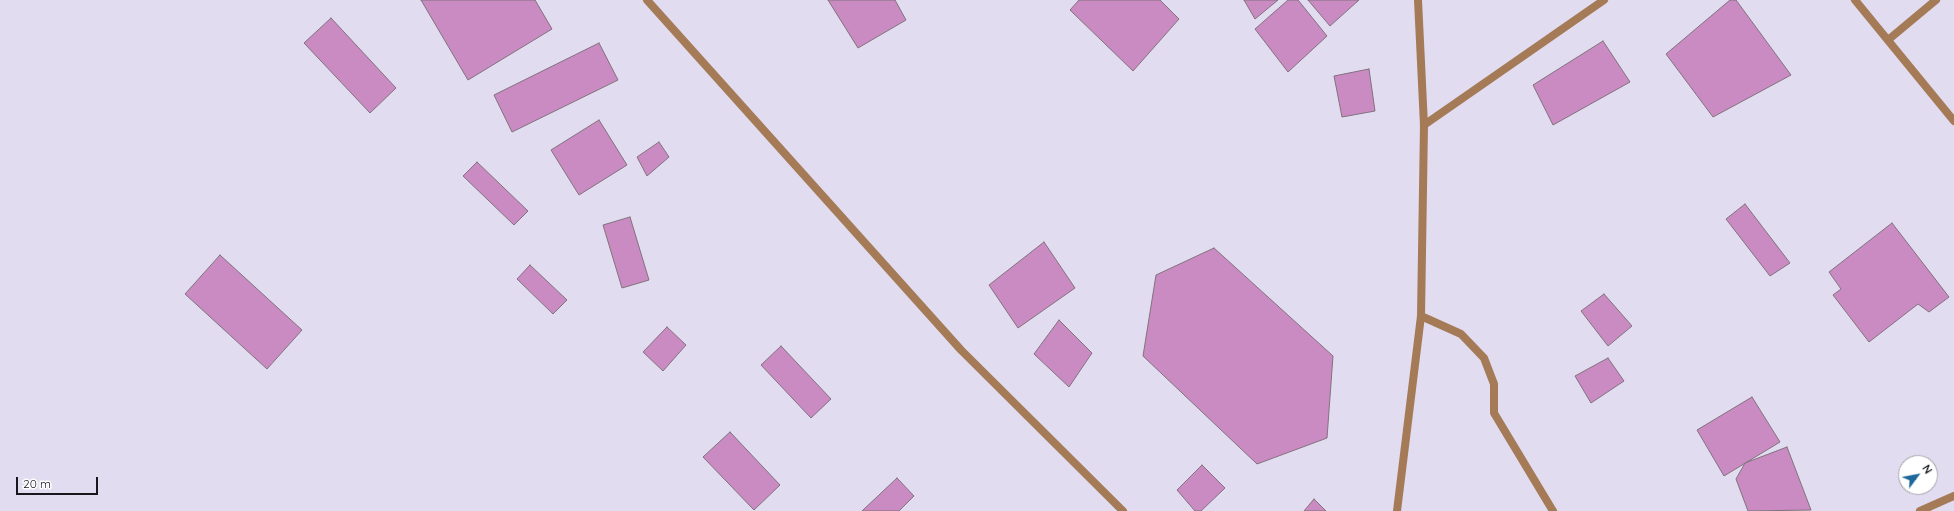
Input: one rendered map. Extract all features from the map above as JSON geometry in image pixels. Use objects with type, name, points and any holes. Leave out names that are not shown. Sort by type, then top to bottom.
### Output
[{"type":"street","points":[[647,0],[961,350],[1122,511]]},
{"type":"street","points":[[1396,511],[1422,316],[1424,125],[1418,0]]},
{"type":"street","points":[[1424,125],[1604,0]]},
{"type":"street","points":[[1855,0],[1954,121]]},
{"type":"street","points":[[1888,40],[1936,0]]},
{"type":"street","points":[[1422,316],[1461,334],[1484,358],[1494,384],[1494,413],[1553,511]]},
{"type":"street","points":[[1920,511],[1954,496]]},
{"type":"building","points":[[421,0],[535,0],[552,29],[468,80]]},
{"type":"building","points":[[828,0],[895,0],[906,20],[858,48]]},
{"type":"building","points":[[1079,0],[1160,0],[1179,19],[1133,71],[1070,10]]},
{"type":"building","points":[[1244,0],[1278,0],[1255,19]]},
{"type":"building","points":[[1288,0],[1298,0],[1327,36],[1288,72],[1255,29]]},
{"type":"building","points":[[1308,0],[1359,0],[1330,26]]},
{"type":"building","points":[[1730,0],[1736,0],[1791,75],[1713,117],[1666,54]]},
{"type":"building","points":[[331,18],[396,88],[370,113],[304,43]]},
{"type":"building","points":[[1603,41],[1630,82],[1553,125],[1533,85]]},
{"type":"building","points":[[599,43],[618,80],[512,132],[494,95]]},
{"type":"building","points":[[1369,69],[1375,111],[1342,117],[1334,76]]},
{"type":"building","points":[[599,120],[627,165],[579,195],[551,150]]},
{"type":"building","points":[[659,142],[669,157],[647,176],[637,157]]},
{"type":"building","points":[[477,162],[528,211],[514,225],[463,176]]},
{"type":"building","points":[[1745,204],[1790,263],[1770,276],[1726,219]]},
{"type":"building","points":[[630,217],[649,280],[622,288],[603,225]]},
{"type":"building","points":[[1892,223],[1949,297],[1929,312],[1918,304],[1869,342],[1833,295],[1841,289],[1829,272]]},
{"type":"building","points":[[1044,242],[1075,288],[1018,328],[989,285]]},
{"type":"building","points":[[1214,248],[1333,356],[1327,438],[1257,464],[1143,356],[1156,275]]},
{"type":"building","points":[[220,255],[302,330],[267,369],[185,294]]},
{"type":"building","points":[[530,265],[567,300],[553,314],[517,279]]},
{"type":"building","points":[[1604,294],[1632,326],[1608,346],[1581,311]]},
{"type":"building","points":[[1059,320],[1092,353],[1069,387],[1034,354]]},
{"type":"building","points":[[667,327],[686,345],[663,371],[643,352]]},
{"type":"building","points":[[781,346],[831,399],[811,418],[761,365]]},
{"type":"building","points":[[1608,358],[1624,381],[1591,403],[1575,376]]},
{"type":"building","points":[[1752,397],[1780,442],[1724,476],[1697,430]]},
{"type":"building","points":[[730,432],[780,485],[754,510],[703,457]]},
{"type":"building","points":[[1787,447],[1811,510],[1748,511],[1736,479],[1745,463]]},
{"type":"building","points":[[1202,465],[1225,488],[1201,511],[1195,511],[1177,490]]},
{"type":"building","points":[[897,478],[914,496],[899,511],[862,511]]},
{"type":"building","points":[[1314,499],[1326,511],[1304,511]]}]
